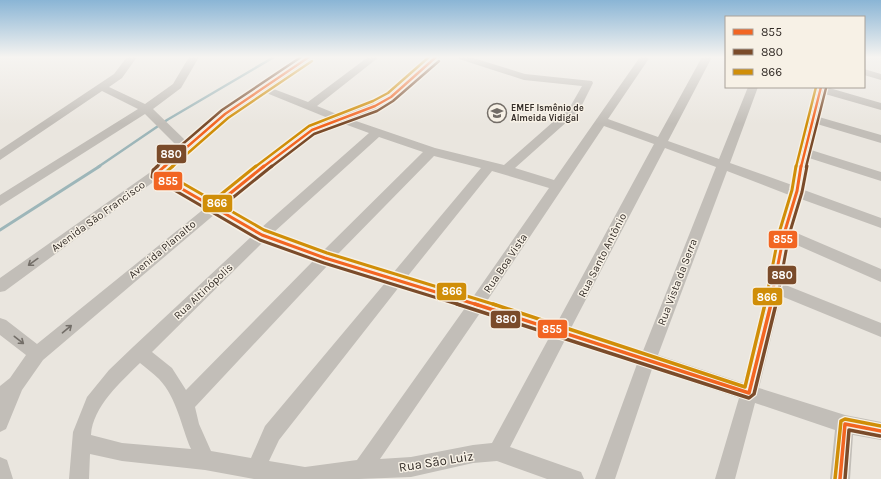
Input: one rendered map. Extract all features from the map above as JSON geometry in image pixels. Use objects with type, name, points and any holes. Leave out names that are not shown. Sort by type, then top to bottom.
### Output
[{"type":"street","points":[[0,156],[58,115],[113,79]]},
{"type":"street","points":[[0,201],[146,109],[177,86],[181,79]]},
{"type":"street","name":"Avenida São Francisco","points":[[0,286],[156,174],[187,149],[225,114],[275,79]]},
{"type":"street","points":[[309,107],[344,79]]},
{"type":"street","name":"Avenida Planalto","points":[[0,398],[16,384],[37,354],[290,145],[312,130],[375,106],[391,97],[410,79]]},
{"type":"street","points":[[506,170],[575,109],[588,84],[546,79]]},
{"type":"street","name":"Rua Boa Vista","points":[[362,469],[558,186],[630,79]]},
{"type":"street","name":"Rua Santo Antônio","points":[[497,452],[562,332],[660,142],[694,79]]},
{"type":"street","points":[[102,87],[146,109],[187,149]]},
{"type":"street","points":[[263,88],[340,119],[432,151],[506,170],[558,186]]},
{"type":"street","name":"Rua Vista da Serra","points":[[605,479],[647,361],[753,88]]},
{"type":"street","points":[[725,479],[749,393],[775,287],[784,234],[797,191],[804,152],[821,88],[881,106]]},
{"type":"street","points":[[812,119],[881,139]]},
{"type":"street","points":[[602,121],[722,166],[797,191],[881,222]]},
{"type":"street","name":"Rua Altinópolis","points":[[79,479],[82,432],[93,403],[115,376],[262,236],[376,132]]},
{"type":"street","points":[[185,404],[325,258],[432,151]]},
{"type":"street","points":[[804,152],[881,177]]},
{"type":"street","points":[[256,470],[272,433],[489,166]]},
{"type":"street","points":[[156,174],[262,236],[396,281],[562,332],[647,361],[845,424],[881,431]]},
{"type":"street","points":[[784,234],[881,276]]},
{"type":"street","points":[[775,287],[881,330]]},
{"type":"street","points":[[0,325],[37,354]]},
{"type":"street","points":[[139,352],[166,374],[185,404],[190,425],[205,460]]},
{"type":"street","points":[[0,423],[2,414],[16,384]]},
{"type":"street","points":[[840,479],[845,424]]},
{"type":"street","name":"Rua São Luiz","points":[[81,442],[122,452],[205,460],[256,470],[305,477],[362,469],[412,467],[473,454],[497,452],[574,479]]},
{"type":"street","points":[[0,467],[3,479]]},
{"type":"waterway","points":[[98,167],[167,120],[236,79]]},
{"type":"waterway","points":[[0,230],[100,166]]},
{"type":"transit line","name":"880","points":[[268,79],[222,110],[153,170],[152,177],[260,240],[324,263],[749,398],[754,394],[780,288],[789,235],[802,192],[809,153],[826,88]]},
{"type":"transit line","name":"855","points":[[276,79],[225,114],[156,174],[262,235],[325,258],[509,315],[749,393]]},
{"type":"transit line","name":"866","points":[[285,79],[228,118],[165,173],[264,230],[327,253],[511,310],[745,387],[770,286],[779,233],[792,190],[799,151],[816,88]]},
{"type":"transit line","name":"866","points":[[209,204],[287,141],[309,126],[373,101],[388,93],[404,79]]},
{"type":"transit line","name":"855","points":[[212,208],[290,145],[312,130],[375,106],[391,97],[411,79]]},
{"type":"transit line","name":"880","points":[[215,212],[293,149],[314,134],[377,111],[393,101],[418,79]]},
{"type":"transit line","name":"855","points":[[749,393],[775,287],[784,234],[797,191],[804,152],[821,88]]},
{"type":"transit line","name":"866","points":[[835,479],[841,421],[845,419],[881,426]]},
{"type":"transit line","name":"855","points":[[845,424],[881,431]]},
{"type":"transit line","name":"855","points":[[840,479],[845,424]]},
{"type":"transit line","name":"880","points":[[845,479],[849,430],[880,436]]},
{"type":"place","name":"EMEF Ismênio de Almeida Vidigal","points":[[497,113]]}]
